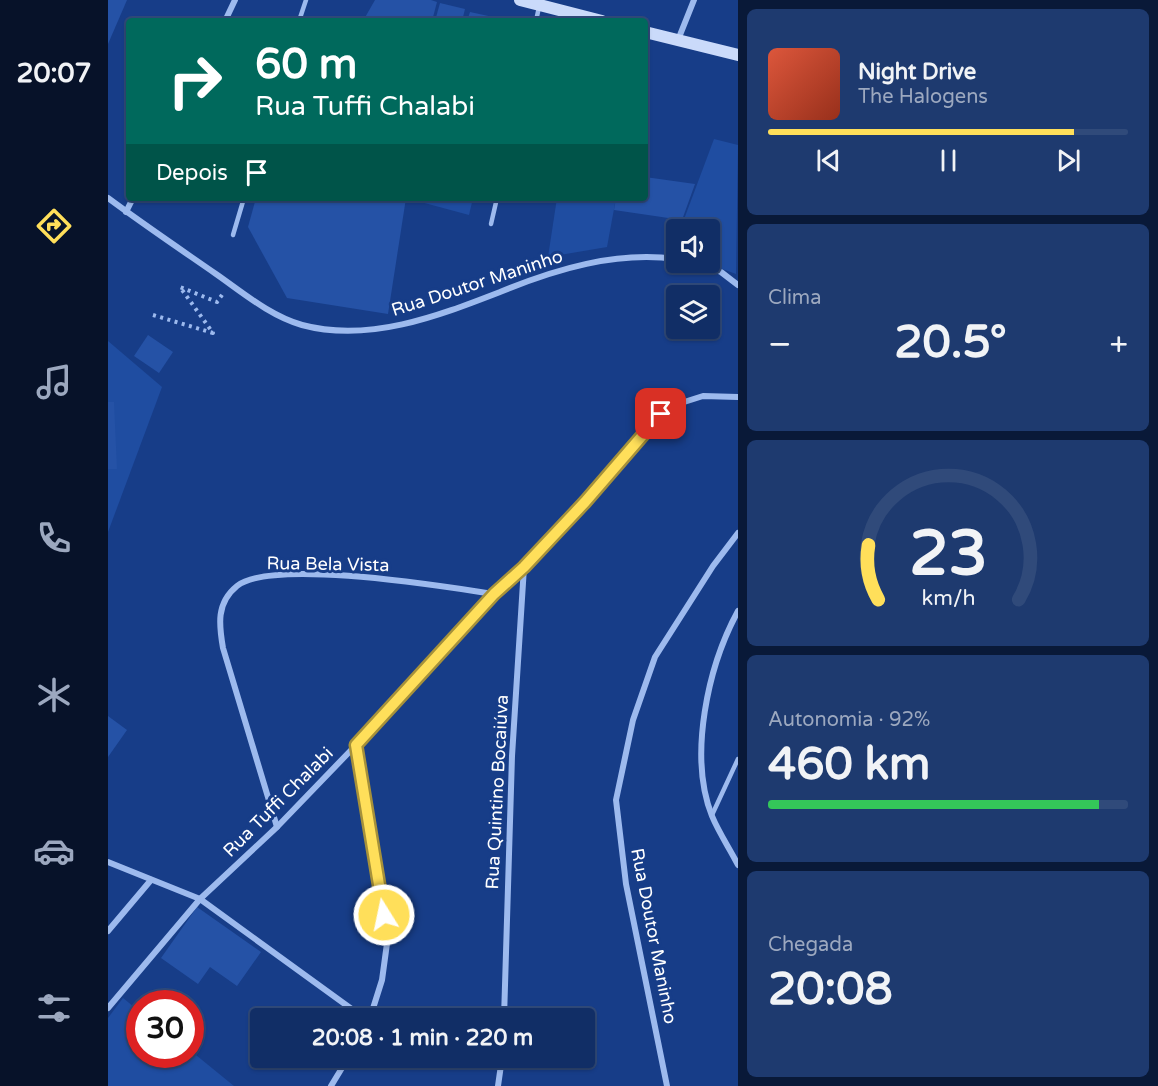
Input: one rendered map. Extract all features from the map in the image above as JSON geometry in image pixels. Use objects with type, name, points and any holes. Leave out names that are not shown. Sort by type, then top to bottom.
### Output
[{"type":"main road","points":[[520,0],[540,5],[564,5],[595,18]]},
{"type":"main road","points":[[648,33],[738,55]]},
{"type":"street","points":[[226,18],[235,0]]},
{"type":"street","points":[[678,40],[694,0]]},
{"type":"street","name":"Rua Doutor Maninho","points":[[108,198],[230,284],[284,318],[301,325],[346,330],[399,327],[462,307],[523,283],[604,259],[631,256],[666,258]]},
{"type":"street","points":[[126,212],[132,201]]},
{"type":"street","points":[[720,272],[738,285]]},
{"type":"street","name":"Rua Tuffi Chalabi","points":[[108,1008],[200,899],[277,827],[356,745],[494,594],[524,567],[661,414],[681,403],[703,396],[738,397]]},
{"type":"street","name":"Rua Doutor Maninho","points":[[667,1086],[626,884],[616,800],[633,720],[655,657],[713,566],[738,533]]},
{"type":"street","name":"Rua Quintino Bocaiúva","points":[[504,1008],[512,768],[524,567]]},
{"type":"street","name":"Rua Bela Vista","points":[[277,827],[223,648],[218,620],[224,600],[238,585],[261,576],[385,578],[494,594]]},
{"type":"street","points":[[738,611],[726,632],[710,681],[703,769],[712,815],[738,865]]},
{"type":"street","points":[[356,745],[387,936],[382,980],[373,1008]]},
{"type":"street","points":[[108,862],[200,899],[350,1008]]},
{"type":"street","points":[[108,931],[151,880]]},
{"type":"street","points":[[331,1086],[342,1068]]},
{"type":"street","points":[[498,1086],[501,1068]]},
{"type":"lane","points":[[300,18],[306,0]]},
{"type":"lane","points":[[537,18],[540,5]]},
{"type":"lane","points":[[233,235],[243,201]]},
{"type":"lane","points":[[491,224],[496,201]]},
{"type":"lane","points":[[712,815],[738,759]]},
{"type":"path","points":[[153,315],[213,333],[180,287],[217,302],[230,284]]},
{"type":"shaded area","points":[[714,139],[738,145],[736,274],[720,268],[720,219],[684,219]]},
{"type":"shaded area","points":[[417,201],[472,201],[469,215]]},
{"type":"shaded area","points":[[557,201],[615,201],[607,247],[548,257]]},
{"type":"shaded area","points":[[108,341],[162,387],[108,532]]},
{"type":"shaded area","points":[[123,998],[126,1000],[126,1068],[204,1068],[204,1062],[234,1086],[108,1086],[108,1018]]},
{"type":"building","points":[[108,0],[127,0],[108,44]]},
{"type":"building","points":[[375,0],[431,0],[437,2],[433,18],[365,18]]},
{"type":"building","points":[[440,3],[465,9],[463,18],[436,18]]},
{"type":"building","points":[[470,12],[493,17],[493,18],[468,18]]},
{"type":"building","points":[[648,177],[695,184],[682,219],[614,210],[616,201],[648,201]]},
{"type":"building","points":[[255,201],[406,201],[388,314],[287,298],[248,227]]},
{"type":"building","points":[[148,335],[173,352],[159,373],[134,356]]},
{"type":"building","points":[[108,402],[114,402],[117,469],[108,469]]},
{"type":"building","points":[[108,716],[127,730],[108,757]]},
{"type":"building","points":[[197,907],[261,952],[237,986],[210,967],[198,984],[161,958]]},
{"type":"route","points":[[384,915],[356,745],[494,594],[524,567],[585,502],[661,414]]}]
